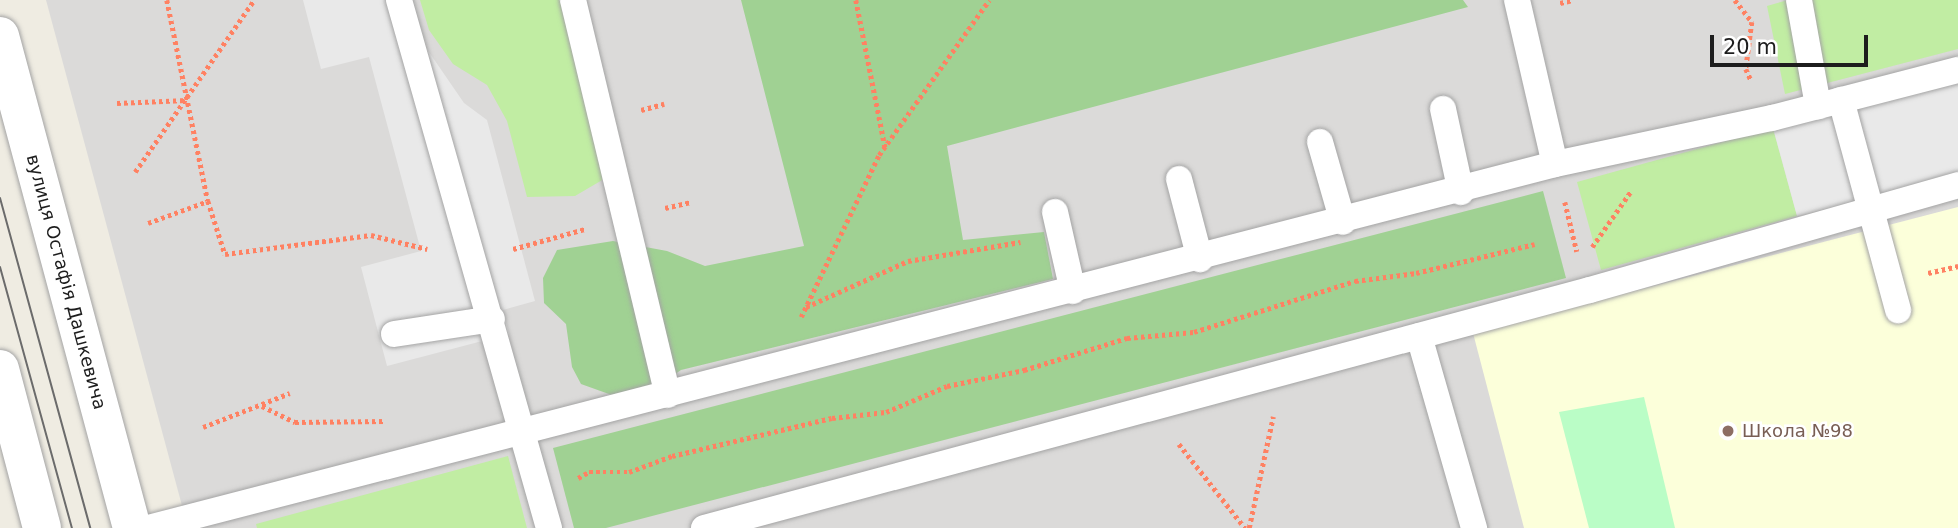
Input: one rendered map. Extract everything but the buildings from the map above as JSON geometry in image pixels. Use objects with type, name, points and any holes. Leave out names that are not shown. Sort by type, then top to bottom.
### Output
[{"type":"street","name":"вулиця Остафія Дашкевича","points":[[0,36],[132,528]]},
{"type":"street","points":[[0,369],[42,528]]},
{"type":"lane","points":[[399,0],[525,434],[549,528]]},
{"type":"lane","points":[[573,0],[668,395]]},
{"type":"lane","points":[[1517,0],[1555,164]]},
{"type":"lane","points":[[1799,0],[1829,103],[1868,209],[1898,310]]},
{"type":"lane","points":[[148,528],[525,434],[1461,192],[1555,164],[1772,118],[1958,70]]},
{"type":"lane","points":[[1443,109],[1461,192]]},
{"type":"lane","points":[[1320,142],[1343,222]]},
{"type":"lane","points":[[1179,179],[1200,259]]},
{"type":"lane","points":[[704,528],[1590,290],[1958,185]]},
{"type":"lane","points":[[1058,224],[1073,291]]},
{"type":"lane","points":[[394,334],[492,318]]},
{"type":"lane","points":[[1419,336],[1474,528]]},
{"type":"path","points":[[167,0],[208,201],[225,254],[371,235],[475,261],[626,217]]},
{"type":"path","points":[[135,172],[188,100],[254,0]]},
{"type":"path","points":[[856,0],[885,148]]},
{"type":"path","points":[[776,368],[885,148],[989,0]]},
{"type":"path","points":[[1735,0],[1752,22],[1746,69],[1772,118]]},
{"type":"path","points":[[117,103],[188,100]]},
{"type":"path","points":[[1580,263],[1668,138]]},
{"type":"path","points":[[1555,164],[1580,263],[1590,290]]},
{"type":"path","points":[[148,223],[208,201]]},
{"type":"path","points":[[806,307],[908,261],[1058,224]]},
{"type":"path","points":[[541,497],[589,472],[629,472],[672,456],[832,418],[886,412],[947,386],[1024,370],[1127,338],[1194,332],[1354,281],[1416,273],[1535,244]]},
{"type":"path","points":[[1249,528],[1284,372]]},
{"type":"path","points":[[203,426],[262,406],[290,393]]},
{"type":"path","points":[[262,406],[295,422],[391,421]]},
{"type":"path","points":[[1129,413],[1168,429],[1249,528]]},
{"type":"shaded area","points":[[46,0],[1958,0],[1958,528],[188,528]]},
{"type":"shaded area","points":[[303,0],[409,0],[420,39],[464,103],[487,120],[535,301],[503,310],[509,334],[387,366],[361,267],[421,251],[369,57],[321,69]]},
{"type":"shaded area","points":[[1958,83],[1958,176],[1797,216],[1773,128]]},
{"type":"shaded area","name":"Школа №98","points":[[1958,207],[1958,528],[1524,528],[1473,333]]},
{"type":"green space","points":[[420,0],[560,0],[604,179],[575,196],[527,197],[507,121],[487,85],[453,64],[429,30]]},
{"type":"green space","points":[[741,0],[1463,0],[1468,7],[947,146],[963,240],[1044,232],[1053,279],[681,370],[653,389],[620,398],[581,384],[572,367],[566,324],[544,303],[543,278],[557,250],[613,241],[667,251],[705,266],[804,246]]},
{"type":"green space","points":[[1788,0],[1958,0],[1958,49],[1785,94],[1767,6]]},
{"type":"green space","points":[[1773,128],[1797,216],[1601,270],[1577,182]]},
{"type":"green space","points":[[1543,191],[1566,278],[606,528],[574,528],[553,448]]},
{"type":"green space","points":[[1644,397],[1675,528],[1589,528],[1559,412]]},
{"type":"green space","points":[[508,456],[527,528],[257,528],[256,524]]},
{"type":"tram line","points":[[0,198],[90,528]]},
{"type":"tram line","points":[[0,267],[72,528]]},
{"type":"place","name":"Школа №98","points":[[1728,431]]}]
